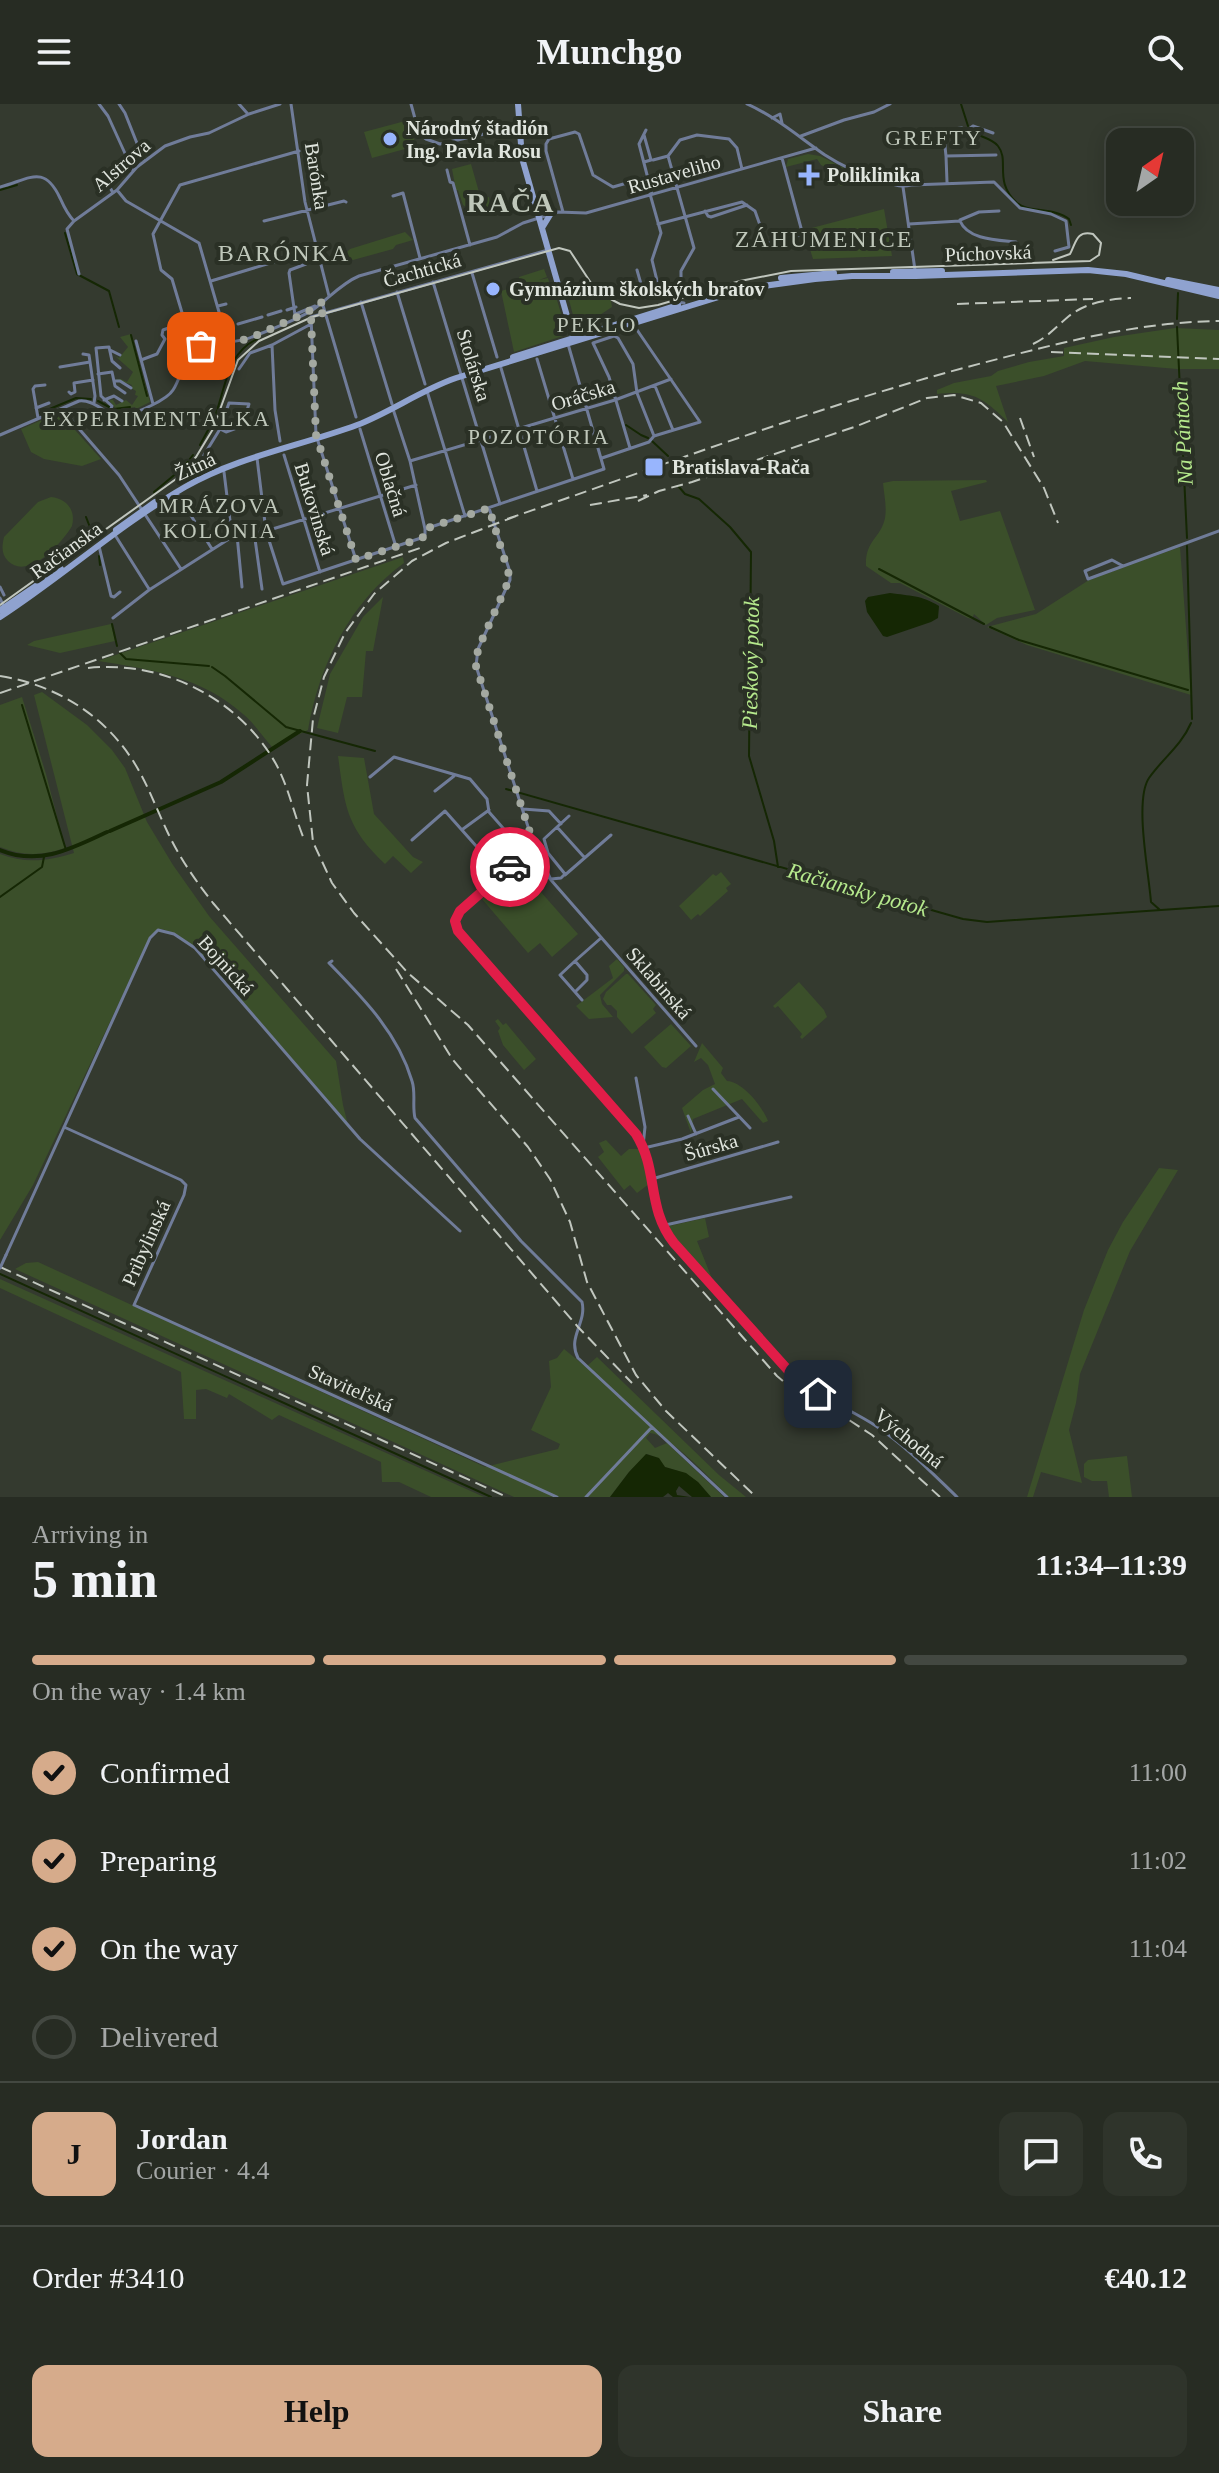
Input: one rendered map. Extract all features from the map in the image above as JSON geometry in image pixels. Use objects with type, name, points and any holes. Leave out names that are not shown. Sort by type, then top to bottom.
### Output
[{"type":"main road","points":[[518,104],[522,158],[576,338],[568,344]]},
{"type":"main road","points":[[536,207],[550,215],[542,228]]},
{"type":"main road","name":"Púchovská","points":[[576,338],[677,305],[776,279],[820,274],[1101,267],[1219,293]]},
{"type":"main road","name":"Púchovská","points":[[677,305],[748,288],[852,276],[1099,271],[1219,293]]},
{"type":"main road","name":"Žitná","points":[[144,512],[181,486],[209,472],[359,424],[462,374],[576,338]]},
{"type":"main road","name":"Žitná","points":[[462,374],[568,344]]},
{"type":"main road","name":"Žitná","points":[[144,512],[210,475],[317,436]]},
{"type":"main road","name":"Račianska","points":[[3,612],[144,512]]},
{"type":"main road","name":"Račianska","points":[[3,612],[144,512]]},
{"type":"street","points":[[99,104],[108,116],[133,171]]},
{"type":"street","points":[[119,104],[144,161]]},
{"type":"street","points":[[239,104],[249,114]]},
{"type":"street","name":"Alstrova","points":[[74,221],[115,191],[144,161],[170,143],[209,133],[249,114],[280,104]]},
{"type":"street","name":"Barónka","points":[[291,104],[307,210],[329,298]]},
{"type":"street","points":[[411,104],[418,131],[426,139],[437,143],[450,143],[497,131],[520,130]]},
{"type":"street","points":[[747,104],[782,123],[828,157],[861,174],[903,187],[995,183],[1020,208],[1051,214],[1066,221],[1069,246],[1066,250],[1055,251]]},
{"type":"street","points":[[801,136],[890,104]]},
{"type":"street","points":[[772,118],[780,113],[782,123]]},
{"type":"street","points":[[947,184],[944,137],[965,135],[973,126],[993,133]]},
{"type":"street","points":[[563,212],[546,151],[547,142],[553,138],[578,133],[582,136],[592,173],[613,187],[648,177]]},
{"type":"street","points":[[651,160],[645,133],[639,144],[661,237],[652,260],[660,293]]},
{"type":"street","points":[[644,162],[668,156],[680,140],[699,135],[729,139],[736,145],[743,169]]},
{"type":"street","name":"Rustaveliho","points":[[317,305],[355,277],[497,237],[539,218],[563,212],[586,213],[816,148]]},
{"type":"street","points":[[183,316],[172,279],[161,270],[153,234],[183,183],[299,151]]},
{"type":"street","points":[[946,156],[996,155]]},
{"type":"street","points":[[637,270],[645,298],[678,288],[681,271],[694,248],[668,156]]},
{"type":"street","points":[[658,224],[705,211],[710,217],[748,204],[755,211],[767,243],[800,233],[782,158]]},
{"type":"street","points":[[104,170],[105,178],[126,201],[200,243],[228,343]]},
{"type":"street","points":[[447,170],[470,245]]},
{"type":"street","points":[[0,187],[33,178],[47,178],[55,186],[68,215],[74,221],[67,229],[79,274]]},
{"type":"street","points":[[903,187],[915,271]]},
{"type":"street","points":[[393,196],[403,193],[420,258]]},
{"type":"street","points":[[264,221],[346,202]]},
{"type":"street","points":[[909,224],[960,221],[972,214],[999,211]]},
{"type":"street","points":[[960,221],[970,234],[1016,242]]},
{"type":"street","points":[[211,281],[317,249]]},
{"type":"street","name":"Čachtická","points":[[239,369],[248,354],[311,324],[312,316],[548,250]]},
{"type":"street","points":[[295,315],[290,269],[306,264],[306,253]]},
{"type":"street","points":[[471,271],[497,357]]},
{"type":"street","name":"Stolárska","points":[[433,282],[500,504]]},
{"type":"street","points":[[326,284],[339,289]]},
{"type":"street","points":[[672,290],[677,305]]},
{"type":"street","points":[[397,292],[425,384]]},
{"type":"street","points":[[322,302],[356,417]]},
{"type":"street","points":[[257,458],[266,531],[283,584],[425,535],[410,461],[361,302]]},
{"type":"street","points":[[218,306],[226,304]]},
{"type":"street","points":[[290,319],[317,305]]},
{"type":"street","points":[[0,435],[83,400],[122,416],[153,404],[171,393],[192,351],[205,345],[248,339],[317,305]]},
{"type":"street","points":[[287,310],[296,307],[304,310]]},
{"type":"street","points":[[268,315],[281,311]]},
{"type":"street","points":[[224,329],[262,317]]},
{"type":"street","points":[[602,458],[649,442],[654,436],[700,422],[631,321]]},
{"type":"street","points":[[311,324],[317,436],[356,560]]},
{"type":"street","points":[[141,360],[156,356],[165,339],[163,330],[177,325]]},
{"type":"street","points":[[630,448],[609,377],[593,343],[614,336],[618,338],[633,364],[637,393],[654,436]]},
{"type":"street","points":[[136,341],[153,404]]},
{"type":"street","points":[[425,529],[604,468],[568,344]]},
{"type":"street","name":"Bukovinská","points":[[272,345],[275,410],[280,441]]},
{"type":"street","points":[[109,413],[112,406],[104,400],[95,349],[107,346],[120,355]]},
{"type":"street","points":[[110,350],[112,361],[120,368]]},
{"type":"street","points":[[83,354],[88,354],[90,362],[94,403]]},
{"type":"street","points":[[537,359],[573,479]]},
{"type":"street","points":[[60,367],[90,362]]},
{"type":"street","points":[[501,368],[537,491]]},
{"type":"street","points":[[98,374],[111,370],[115,386],[125,393]]},
{"type":"street","name":"Oráčska","points":[[410,461],[615,400],[671,379]]},
{"type":"street","points":[[34,380],[32,391],[38,418]]},
{"type":"street","points":[[69,392],[75,393],[74,383],[93,380]]},
{"type":"street","points":[[114,381],[131,388]]},
{"type":"street","points":[[35,386],[45,385]]},
{"type":"street","points":[[655,386],[673,430]]},
{"type":"street","points":[[427,391],[465,516]]},
{"type":"street","points":[[104,400],[114,396],[122,401]]},
{"type":"street","points":[[36,408],[46,403]]},
{"type":"street","points":[[209,472],[204,455],[220,429],[229,403],[249,404],[242,426],[226,432],[220,429]]},
{"type":"street","points":[[68,416],[69,405]]},
{"type":"street","points":[[52,412],[68,416],[119,475],[181,569]]},
{"type":"street","name":"Oblačná","points":[[360,429],[396,547]]},
{"type":"street","name":"Bukovinská","points":[[284,455],[320,572]]},
{"type":"street","points":[[224,472],[232,537]]},
{"type":"street","points":[[113,618],[149,590],[232,537],[266,531],[416,485]]},
{"type":"street","points":[[176,493],[212,549]]},
{"type":"street","name":"Sklabinská","points":[[489,508],[510,580],[478,649],[476,662],[532,839],[551,880],[696,1046]]},
{"type":"street","points":[[1123,566],[1112,560],[1085,571],[1088,579],[1219,531]]},
{"type":"street","points":[[254,532],[262,589]]},
{"type":"street","points":[[115,535],[149,590]]},
{"type":"street","points":[[237,535],[242,587]]},
{"type":"street","points":[[99,546],[111,596],[120,592]]},
{"type":"street","points":[[0,587],[3,612]]},
{"type":"street","points":[[388,755],[470,779],[487,799],[489,810],[526,853]]},
{"type":"street","points":[[370,777],[394,757]]},
{"type":"street","points":[[435,791],[455,775]]},
{"type":"street","points":[[523,809],[549,811],[584,858]]},
{"type":"street","points":[[462,830],[489,810]]},
{"type":"street","points":[[412,840],[445,811],[501,875]]},
{"type":"street","points":[[565,875],[548,853],[544,840],[569,816]]},
{"type":"street","points":[[507,870],[532,868],[551,880],[561,878],[611,835]]},
{"type":"street","points":[[532,839],[526,853],[463,908],[456,919],[458,931],[636,1134],[644,1147],[696,1134],[739,1117]]},
{"type":"street","name":"Bojnická","points":[[0,1268],[150,938],[155,931],[163,930],[195,948],[356,1135],[460,1231]]},
{"type":"street","name":"Sklabinská","points":[[575,961],[601,938]]},
{"type":"street","points":[[332,961],[329,963],[399,1046],[412,1081],[415,1118],[521,1241],[582,1302],[584,1312],[573,1343],[578,1358],[727,1497]]},
{"type":"street","points":[[575,992],[587,980],[587,975],[575,961],[560,975],[582,1000]]},
{"type":"street","name":"Východná","points":[[636,1078],[645,1127],[644,1147],[661,1226],[796,1377],[818,1394],[895,1439],[957,1497]]},
{"type":"street","points":[[713,1089],[750,1128]]},
{"type":"street","points":[[688,1116],[696,1134]]},
{"type":"street","name":"Pribylinská","points":[[64,1127],[186,1185],[134,1305]]},
{"type":"street","name":"Šúrska","points":[[652,1179],[778,1142]]},
{"type":"street","points":[[661,1226],[791,1197]]},
{"type":"street","name":"Staviteľská","points":[[134,1305],[557,1497]]},
{"type":"street","points":[[586,1497],[652,1427]]},
{"type":"shaded area","name":"Národný štadión Ing. Pavla Rosu","points":[[409,120],[416,146],[372,158],[364,132]]},
{"type":"shaded area","points":[[808,154],[820,156],[866,179],[841,186],[837,183],[841,181],[841,175],[821,165],[817,159],[786,167],[788,159]]},
{"type":"shaded area","points":[[471,164],[481,199],[489,197],[490,207],[476,210],[466,207],[456,190],[452,169]]},
{"type":"shaded area","points":[[884,209],[892,256],[813,259],[804,230]]},
{"type":"shaded area","points":[[405,232],[413,240],[396,245],[393,249],[353,260],[349,258],[347,252],[350,249]]},
{"type":"shaded area","points":[[544,269],[547,277],[539,280],[548,278],[566,330],[563,336],[514,352],[501,291],[520,285],[519,277]]},
{"type":"shaded area","points":[[594,287],[611,301],[612,307],[577,330],[569,300]]},
{"type":"shaded area","points":[[1175,328],[1219,330],[1219,369],[1177,369],[1085,361],[1044,376],[996,386],[1008,422],[977,398],[960,393],[937,394],[937,390],[954,383],[991,376],[1029,362],[1064,356],[1064,348]]},
{"type":"shaded area","points":[[131,334],[150,402],[136,409],[117,410],[108,399],[116,405],[126,400],[132,405],[138,396],[132,385],[115,379],[127,382],[133,372],[115,356],[119,358],[128,347],[120,337]]},
{"type":"shaded area","points":[[57,416],[67,421],[101,459],[82,466],[44,459],[31,452],[21,429]]},
{"type":"shaded area","points":[[986,480],[951,491],[960,521],[1000,511],[1035,610],[997,618],[986,625],[974,614],[972,619],[968,618],[900,583],[891,583],[866,566],[868,550],[885,518],[883,483]]},
{"type":"shaded area","points":[[51,497],[69,506],[73,515],[72,526],[44,557],[25,566],[16,566],[4,556],[4,537],[38,502]]},
{"type":"shaded area","points":[[1180,547],[1191,695],[1027,645],[987,627],[1036,614],[1089,580]]},
{"type":"shaded area","points":[[403,557],[404,563],[368,596],[340,637],[320,682],[308,730],[272,747],[247,718],[210,691],[175,677],[98,661]]},
{"type":"shaded area","points":[[890,593],[933,602],[939,606],[938,618],[883,636],[867,612],[865,601],[868,597]]},
{"type":"shaded area","points":[[383,597],[373,651],[366,651],[362,697],[347,697],[338,733],[317,728],[330,674],[363,617]]},
{"type":"shaded area","points":[[111,624],[115,641],[60,653],[27,645],[34,641]]},
{"type":"shaded area","points":[[42,692],[87,725],[112,750],[125,768],[147,822],[209,916],[336,1061],[349,1129],[190,943],[162,929],[151,935],[33,1185],[0,1240],[0,854],[37,860],[74,853],[34,695]]},
{"type":"shaded area","points":[[22,697],[65,848],[32,854],[0,847],[0,705]]},
{"type":"shaded area","points":[[338,756],[364,758],[374,814],[413,857],[423,862],[411,873],[393,856],[385,864],[362,839],[346,803]]},
{"type":"shaded area","points":[[721,872],[731,884],[726,888],[728,891],[700,916],[698,914],[691,920],[679,906],[713,874],[716,876]]},
{"type":"shaded area","points":[[525,874],[578,934],[552,957],[540,943],[528,953],[482,899],[507,877]]},
{"type":"shaded area","points":[[617,959],[624,971],[600,995],[602,1004],[613,1017],[589,1019],[576,1006],[613,978],[609,966]]},
{"type":"shaded area","points":[[626,974],[656,1005],[653,1009],[656,1013],[632,1034],[617,1017],[617,1011],[603,999],[606,992]]},
{"type":"shaded area","points":[[799,982],[827,1017],[802,1039],[802,1034],[778,1006],[773,1006]]},
{"type":"shaded area","points":[[498,1019],[503,1025],[506,1023],[536,1059],[524,1070],[503,1045],[498,1031],[500,1028],[495,1021]]},
{"type":"shaded area","points":[[671,1024],[691,1046],[666,1068],[644,1047]]},
{"type":"shaded area","points":[[702,1043],[723,1068],[721,1073],[727,1081],[751,1096],[768,1121],[763,1123],[742,1099],[693,1119],[691,1133],[682,1108],[715,1084],[708,1065],[701,1058],[694,1062]]},
{"type":"shaded area","points":[[606,1140],[621,1156],[629,1149],[642,1149],[649,1184],[637,1193],[630,1185],[624,1190],[598,1157],[604,1152],[599,1143]]},
{"type":"shaded area","points":[[1159,1168],[1178,1170],[1130,1251],[1080,1374],[1069,1430],[1082,1483],[1041,1472],[1033,1497],[1027,1497],[1084,1310],[1108,1250]]},
{"type":"shaded area","points":[[705,1218],[709,1237],[697,1241],[715,1286],[667,1230],[669,1226]]},
{"type":"shaded area","points":[[38,1262],[485,1467],[558,1449],[560,1444],[531,1430],[551,1387],[549,1361],[557,1358],[564,1349],[586,1367],[597,1357],[719,1475],[746,1497],[729,1497],[680,1450],[650,1433],[646,1438],[655,1448],[667,1443],[724,1497],[711,1497],[698,1482],[665,1467],[658,1458],[647,1454],[610,1497],[514,1497],[15,1269],[26,1263]]},
{"type":"shaded area","points":[[0,1279],[484,1497],[431,1497],[399,1482],[382,1482],[381,1462],[279,1415],[272,1420],[229,1394],[227,1398],[206,1389],[196,1390],[196,1419],[184,1419],[181,1372],[0,1288]]},
{"type":"shaded area","points":[[646,1454],[659,1458],[665,1467],[686,1473],[711,1497],[692,1497],[679,1486],[677,1495],[690,1497],[673,1497],[668,1493],[663,1497],[610,1497]]},
{"type":"shaded area","points":[[1127,1456],[1132,1497],[1109,1497],[1107,1481],[1092,1481],[1084,1477],[1084,1464],[1088,1460]]},
{"type":"waterway","name":"Na Pántoch","points":[[961,104],[968,126]]},
{"type":"waterway","name":"Na Pántoch","points":[[971,131],[998,146],[1003,158],[1006,187],[1017,203],[1063,215],[1071,225]]},
{"type":"waterway","points":[[0,190],[17,185]]},
{"type":"waterway","points":[[65,233],[77,274],[109,291],[119,327]]},
{"type":"waterway","name":"Na Pántoch","points":[[1177,319],[1178,293]]},
{"type":"waterway","name":"Na Pántoch","points":[[1177,327],[1187,538]]},
{"type":"waterway","points":[[131,335],[147,396]]},
{"type":"waterway","points":[[200,445],[215,415],[235,358],[257,339]]},
{"type":"waterway","points":[[40,413],[76,398],[91,399]]},
{"type":"waterway","points":[[98,401],[109,407]]},
{"type":"waterway","points":[[114,409],[130,407]]},
{"type":"waterway","name":"Pieskový potok","points":[[626,425],[648,438]]},
{"type":"waterway","name":"Pieskový potok","points":[[652,441],[668,456]]},
{"type":"waterway","points":[[181,470],[193,455]]},
{"type":"waterway","points":[[154,492],[179,471]]},
{"type":"waterway","name":"Pieskový potok","points":[[679,487],[685,494],[699,499],[730,527],[751,552],[749,756],[774,841],[778,867]]},
{"type":"waterway","name":"Račiansky potok","points":[[86,517],[93,535]]},
{"type":"waterway","name":"Na Pántoch","points":[[1187,546],[1192,719]]},
{"type":"waterway","name":"Račiansky potok","points":[[99,556],[100,565]]},
{"type":"waterway","points":[[879,569],[984,624]]},
{"type":"waterway","name":"Račiansky potok","points":[[112,624],[117,646]]},
{"type":"waterway","points":[[990,627],[1019,640],[1188,690]]},
{"type":"waterway","name":"Račiansky potok","points":[[120,653],[126,659],[209,666]]},
{"type":"waterway","name":"Račiansky potok","points":[[212,667],[286,727],[375,751]]},
{"type":"waterway","points":[[22,705],[66,850]]},
{"type":"waterway","name":"Na Pántoch","points":[[1160,910],[1151,902],[1143,820],[1145,788],[1149,778],[1191,723]]},
{"type":"waterway","points":[[110,831],[221,782],[300,731]]},
{"type":"waterway","name":"Račiansky potok","points":[[506,789],[963,919],[987,922],[1219,906]]},
{"type":"waterway","points":[[0,850],[14,855],[42,856],[68,849],[107,832]]},
{"type":"waterway","points":[[0,897],[42,867],[44,857]]},
{"type":"waterway","points":[[0,1274],[491,1497]]},
{"type":"tram line","points":[[0,605],[176,479],[196,457],[213,429],[238,360],[259,341],[312,317],[559,248],[570,251],[591,283],[603,295],[620,304],[639,308],[791,271],[1090,261],[1099,255],[1101,243],[1093,234],[1083,234],[1077,238],[1070,254],[1053,260]]},
{"type":"railway","points":[[1033,344],[1083,307],[1106,300],[1131,298]]},
{"type":"railway","points":[[957,304],[1093,299]]},
{"type":"railway","points":[[507,519],[751,434],[936,376],[1107,333],[1219,321]]},
{"type":"railway","points":[[1051,352],[1219,359]]},
{"type":"railway","points":[[638,501],[659,491],[857,426],[927,398],[954,395],[981,403],[1003,422],[1044,488],[1058,523]]},
{"type":"railway","points":[[1020,418],[1034,457]]},
{"type":"railway","points":[[590,505],[647,495]]},
{"type":"railway","points":[[516,516],[446,543],[412,561],[374,594],[345,633],[324,677],[313,719],[307,785],[313,842],[332,883],[354,913],[408,973],[468,1025],[777,1376],[807,1401],[849,1420],[872,1435],[940,1497]]},
{"type":"railway","points":[[0,693],[420,548]]},
{"type":"railway","points":[[88,668],[116,667],[170,677],[220,703],[241,720],[276,764],[304,839]]},
{"type":"railway","points":[[0,676],[21,680],[59,695],[94,717],[109,731],[135,764],[177,850],[213,903],[578,1327],[632,1383]]},
{"type":"railway","points":[[396,969],[453,1060],[528,1147],[550,1179],[570,1222],[587,1282],[636,1375],[666,1411],[756,1497]]},
{"type":"railway","points":[[0,1267],[507,1497]]},
{"type":"way so far","points":[[201,346],[248,339],[306,313],[322,302],[325,312],[311,318],[316,435],[356,560],[422,538],[425,529],[489,508],[510,578],[478,649],[476,666],[532,839],[529,849],[510,867]]},
{"type":"place","name":"Národný štadión Ing. Pavla Rosu","points":[[390,139]]},
{"type":"place","name":"Poliklinika","points":[[809,175]]},
{"type":"place","name":"Gymnázium školských bratov","points":[[493,289]]},
{"type":"place","name":"Bratislava-Rača","points":[[654,467]]},
{"type":"district","name":"GREFTY","points":[[934,137]]},
{"type":"district","name":"RAČA","points":[[511,202]]},
{"type":"district","name":"ZÁHUMENICE","points":[[824,239]]},
{"type":"district","name":"BARÓNKA","points":[[284,253]]},
{"type":"district","name":"PEKLO","points":[[597,324]]},
{"type":"district","name":"EXPERIMENTÁLKA","points":[[157,418]]},
{"type":"district","name":"POZOTÓRIA","points":[[539,436]]},
{"type":"district","name":"MRÁZOVA KOLÓNIA","points":[[220,518]]},
{"type":"route","points":[[510,867],[460,911],[455,921],[458,931],[636,1134],[648,1157],[661,1226],[674,1243],[787,1369],[818,1394]]}]
